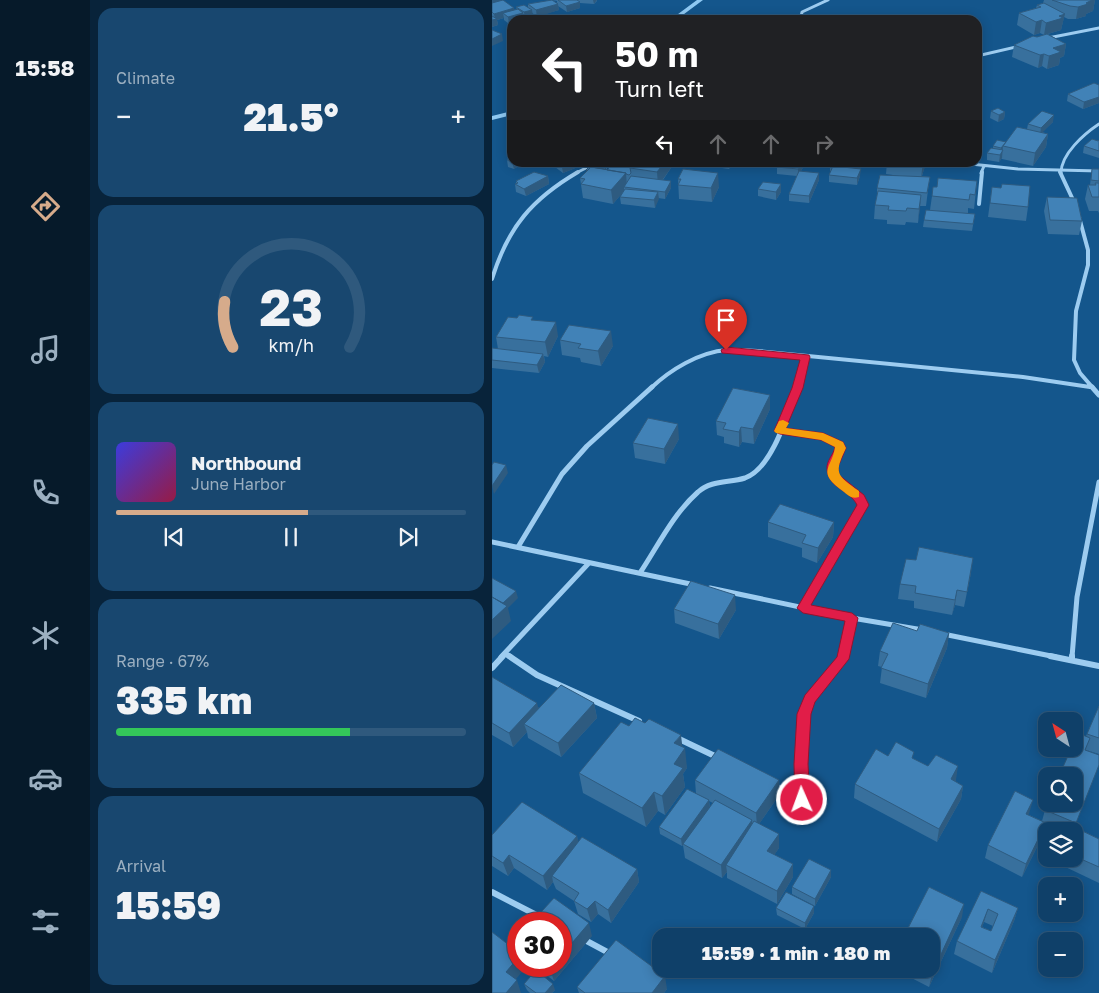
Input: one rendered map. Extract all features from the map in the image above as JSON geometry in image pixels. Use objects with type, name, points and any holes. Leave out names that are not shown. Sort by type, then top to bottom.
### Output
[{"type":"street","points":[[800,15],[806,9],[828,0]]},
{"type":"street","points":[[1045,39],[1098,28]]},
{"type":"street","points":[[982,55],[1027,44]]},
{"type":"street","points":[[1060,171],[1076,142],[1085,132],[1098,124]]},
{"type":"street","points":[[978,204],[980,176],[984,166],[1060,171],[1098,171]]},
{"type":"street","points":[[492,278],[502,244],[528,210],[558,183],[588,167]]},
{"type":"street","points":[[1060,171],[1076,206]]},
{"type":"street","points":[[1078,212],[1088,250],[1088,265],[1076,311],[1074,360],[1080,374],[1098,395]]},
{"type":"street","points":[[518,547],[562,474],[587,446],[628,406],[683,365],[699,357],[726,350],[963,370],[1090,387]]},
{"type":"street","points":[[640,573],[676,519],[699,491],[714,482],[747,477],[758,470],[780,431],[797,388],[805,357]]},
{"type":"street","points":[[780,431],[823,437],[840,444],[841,448],[832,467],[834,475],[838,482],[860,498],[863,505],[803,608]]},
{"type":"street","points":[[1072,660],[1077,597],[1098,482]]},
{"type":"street","points":[[492,542],[698,586]]},
{"type":"street","points":[[492,668],[588,564]]},
{"type":"street","points":[[707,588],[852,618],[1016,647],[1098,666]]},
{"type":"street","points":[[768,782],[802,800],[801,764],[804,714],[810,699],[843,659],[852,618]]},
{"type":"street","points":[[506,654],[537,675],[649,726]]},
{"type":"street","points":[[674,737],[726,761]]},
{"type":"street","points":[[492,892],[531,912]]},
{"type":"street","points":[[573,934],[603,949],[618,960]]},
{"type":"building","points":[[503,0],[514,8],[494,14],[492,12],[492,3]]},
{"type":"building","points":[[552,0],[558,4],[536,10],[528,4]]},
{"type":"building","points":[[558,0],[577,0],[580,2],[566,6]]},
{"type":"building","points":[[1052,0],[1092,0],[1086,3],[1088,4],[1078,7]]},
{"type":"building","points":[[1044,3],[1065,14],[1059,16],[1063,18],[1046,23],[1042,20],[1036,22],[1019,13],[1041,7],[1037,5]]},
{"type":"building","points":[[524,5],[532,10],[524,12],[516,7]]},
{"type":"building","points":[[518,9],[523,13],[507,16],[503,13]]},
{"type":"building","points":[[492,30],[502,34],[492,39]]},
{"type":"building","points":[[1047,34],[1066,44],[1053,48],[1061,52],[1049,56],[1040,55],[1014,45],[1033,36],[1037,37]]},
{"type":"building","points":[[1094,83],[1099,85],[1099,97],[1084,102],[1068,94]]},
{"type":"building","points":[[998,108],[1005,112],[999,115],[991,111]]},
{"type":"building","points":[[1042,111],[1054,115],[1041,128],[1028,124]]},
{"type":"building","points":[[1017,127],[1048,134],[1035,153],[1003,146]]},
{"type":"building","points":[[1092,139],[1099,140],[1099,151],[1084,146]]},
{"type":"building","points":[[997,140],[1006,142],[1001,148],[993,146]]},
{"type":"building","points":[[991,148],[1003,150],[1000,155],[987,153]]},
{"type":"building","points":[[591,167],[607,167],[605,169]]},
{"type":"building","points":[[591,167],[626,173],[611,190],[581,184],[585,179],[580,178]]},
{"type":"building","points":[[610,167],[631,167],[631,173],[629,175],[607,170]]},
{"type":"building","points":[[631,167],[661,167],[657,172]]},
{"type":"building","points":[[777,167],[799,167],[798,169]]},
{"type":"building","points":[[833,167],[861,169],[857,178],[829,175]]},
{"type":"building","points":[[683,169],[718,173],[711,188],[678,185],[681,179],[678,179]]},
{"type":"building","points":[[1092,169],[1099,169],[1099,181],[1091,180]]},
{"type":"building","points":[[799,171],[819,173],[809,196],[789,194]]},
{"type":"building","points":[[534,172],[548,176],[524,189],[515,184],[518,183],[516,181]]},
{"type":"building","points":[[880,175],[930,177],[927,193],[877,188]]},
{"type":"building","points":[[631,176],[671,181],[665,192],[624,187]]},
{"type":"building","points":[[938,178],[977,181],[975,195],[970,194],[969,200],[932,196],[933,187],[937,187]]},
{"type":"building","points":[[763,182],[781,184],[776,192],[758,189]]},
{"type":"building","points":[[1095,183],[1099,183],[1099,197],[1092,197],[1088,185],[1096,185]]},
{"type":"building","points":[[1002,184],[1030,186],[1028,207],[990,203],[992,187],[1001,188]]},
{"type":"building","points":[[625,189],[658,192],[654,200],[620,197]]},
{"type":"building","points":[[878,191],[921,195],[919,209],[907,208],[906,211],[888,210],[889,206],[875,205]]},
{"type":"building","points":[[1047,197],[1077,198],[1082,221],[1050,220]]},
{"type":"building","points":[[926,210],[975,214],[973,224],[924,220]]},
{"type":"building","points":[[519,315],[533,317],[531,320],[556,322],[545,342],[496,337],[508,317],[517,318]]},
{"type":"building","points":[[569,325],[611,331],[598,351],[578,348],[581,344],[560,340]]},
{"type":"building","points":[[492,348],[543,354],[537,365],[492,360]]},
{"type":"building","points":[[733,388],[770,395],[753,429],[741,427],[739,432],[723,429],[726,423],[716,421]]},
{"type":"building","points":[[648,418],[678,424],[664,449],[633,443]]},
{"type":"building","points":[[494,462],[506,465],[492,486],[492,465]]},
{"type":"building","points":[[780,504],[834,522],[818,548],[802,543],[806,535],[768,522]]},
{"type":"building","points":[[919,547],[973,558],[967,592],[957,590],[955,600],[915,593],[916,586],[900,584],[906,559],[916,560]]},
{"type":"building","points":[[492,578],[516,591],[503,603],[492,597]]},
{"type":"building","points":[[691,581],[735,595],[718,624],[674,609]]},
{"type":"building","points":[[492,597],[507,606],[492,620]]},
{"type":"building","points":[[893,623],[917,631],[920,624],[949,633],[928,684],[881,668],[888,654],[880,651]]},
{"type":"building","points":[[492,677],[537,703],[509,733],[492,723]]},
{"type":"building","points":[[561,685],[594,703],[558,743],[524,724]]},
{"type":"building","points":[[1099,706],[1099,738],[1087,734]]},
{"type":"building","points":[[635,718],[645,723],[649,719],[681,735],[674,743],[685,748],[674,764],[683,768],[662,796],[654,792],[642,808],[579,773],[621,722],[629,726]]},
{"type":"building","points":[[1083,735],[1090,738],[1085,750],[1099,755],[1099,765],[1083,805],[1083,767],[1063,767],[1067,758],[1083,758]]},
{"type":"building","points":[[896,742],[914,752],[912,758],[928,766],[936,755],[958,766],[951,779],[963,786],[939,829],[855,784],[876,749],[888,756]]},
{"type":"building","points":[[718,749],[779,780],[756,813],[695,780]]},
{"type":"building","points":[[687,789],[709,800],[681,839],[659,827]]},
{"type":"building","points":[[1015,791],[1033,800],[1026,814],[1044,822],[1038,822],[1038,839],[1026,864],[988,845]]},
{"type":"building","points":[[715,800],[752,820],[721,865],[683,844]]},
{"type":"building","points":[[522,802],[577,836],[543,876],[509,855],[503,863],[492,856],[492,835]]},
{"type":"building","points":[[1050,812],[1080,812],[1076,822]]},
{"type":"building","points":[[754,821],[779,834],[767,851],[793,864],[777,891],[726,865]]},
{"type":"building","points":[[1083,831],[1099,839],[1099,867],[1083,860]]},
{"type":"building","points":[[582,837],[637,869],[608,910],[595,901],[587,909],[574,901],[579,893],[552,876]]},
{"type":"building","points":[[809,859],[831,870],[815,899],[792,887]]},
{"type":"building","points":[[929,887],[964,904],[940,956],[940,928],[908,928]]},
{"type":"building","points":[[981,891],[1018,908],[995,960],[957,941]],"holes":[[[988,909],[998,914],[991,931],[981,927]]]},
{"type":"building","points":[[786,892],[814,906],[805,923],[776,908]]},
{"type":"building","points":[[554,898],[589,923],[572,943],[572,912],[541,912]]},
{"type":"building","points":[[492,932],[507,944],[507,977],[513,977],[517,980],[506,993],[492,993]]},
{"type":"building","points":[[616,940],[652,966],[652,978],[663,978],[652,993],[585,993],[577,987]]},
{"type":"building","points":[[530,977],[544,977],[553,984],[545,993],[536,993],[524,984]]},
{"type":"waterway","points":[[680,15],[700,0]]},
{"type":"waterway","points":[[492,118],[507,114]]},
{"type":"slow traffic","points":[[783,423],[780,431],[823,437],[840,444],[841,448],[832,467],[834,475],[838,482],[854,494]]},
{"type":"route","points":[[726,350],[758,351],[805,357],[791,406],[780,431],[823,437],[840,444],[841,448],[832,467],[834,475],[838,482],[860,498],[863,505],[803,608],[852,618],[843,659],[836,670],[810,699],[804,714],[801,764],[802,800]]}]
